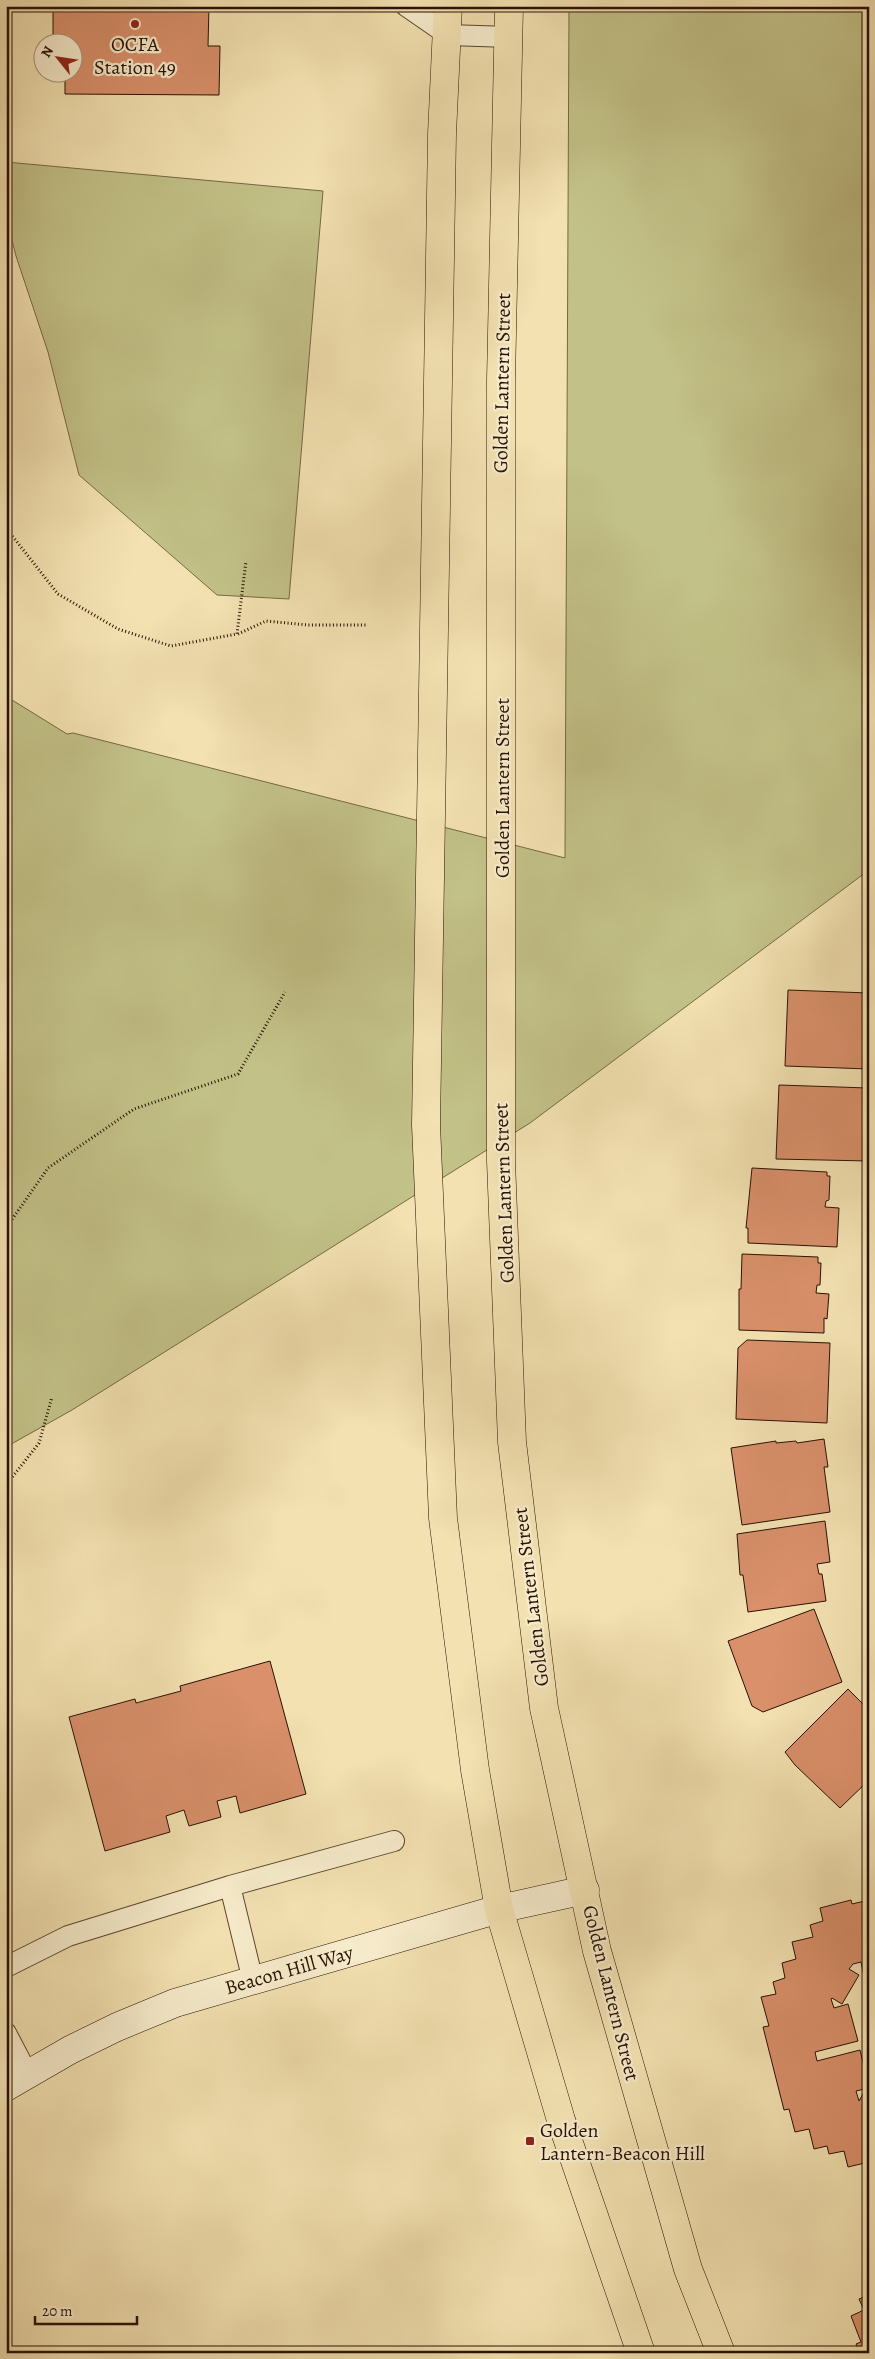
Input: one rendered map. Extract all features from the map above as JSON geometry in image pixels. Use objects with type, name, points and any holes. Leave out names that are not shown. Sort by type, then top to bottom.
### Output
[{"type":"main road","points":[[448,6],[442,134],[426,1134],[444,1518],[475,1770],[499,1909],[561,2120],[640,2353]]},
{"type":"main road","name":"Golden Lantern Street","points":[[510,6],[501,380],[501,1161],[512,1442],[544,1708],[597,1950],[643,2117],[688,2269],[721,2353]]},
{"type":"street","name":"Beacon Hill Way","points":[[17,2081],[70,2050],[125,2023],[175,2003],[499,1909],[585,1890]]},
{"type":"lane","points":[[406,6],[448,35],[509,37]]},
{"type":"lane","points":[[6,1967],[68,1936],[230,1886],[394,1840]]},
{"type":"lane","points":[[230,1886],[253,1981]]},
{"type":"lane","points":[[6,2033],[17,2081]]},
{"type":"path","points":[[6,528],[58,594],[118,629],[171,646],[238,634],[266,621],[308,625],[366,625]]},
{"type":"path","points":[[238,634],[246,561]]},
{"type":"path","points":[[6,1228],[48,1168],[134,1109],[238,1074],[285,992]]},
{"type":"path","points":[[6,1485],[39,1443],[52,1397]]},
{"type":"shaded area","points":[[569,6],[869,6],[869,870],[530,1123],[72,1410],[6,1447],[6,689],[12,700],[67,734],[73,733],[565,858]]},
{"type":"shaded area","points":[[6,162],[323,191],[289,599],[217,595],[79,475],[48,352],[16,256],[6,216]]},
{"type":"building","points":[[53,6],[209,6],[208,46],[220,46],[219,95],[65,94],[65,82],[82,82],[82,32],[53,32]]},
{"type":"building","points":[[788,990],[869,993],[869,1069],[785,1066]]},
{"type":"building","points":[[779,1085],[868,1088],[866,1134],[869,1135],[869,1161],[776,1159]]},
{"type":"building","points":[[752,1168],[827,1172],[827,1176],[830,1176],[829,1200],[826,1201],[825,1207],[839,1208],[837,1247],[748,1243],[748,1228],[746,1228]]},
{"type":"building","points":[[742,1254],[818,1257],[818,1263],[821,1263],[820,1285],[817,1285],[816,1293],[829,1294],[827,1319],[824,1318],[824,1333],[739,1330],[739,1289],[741,1289]]},
{"type":"building","points":[[747,1340],[830,1343],[827,1423],[736,1419],[738,1348]]},
{"type":"building","points":[[824,1439],[828,1467],[824,1467],[830,1512],[742,1525],[731,1448],[776,1441],[776,1443],[796,1441],[797,1443]]},
{"type":"building","points":[[825,1521],[830,1562],[817,1564],[819,1574],[822,1574],[826,1601],[748,1612],[743,1575],[740,1575],[737,1534]]},
{"type":"building","points":[[814,1609],[842,1682],[763,1712],[752,1706],[728,1641]]},
{"type":"building","points":[[270,1661],[306,1794],[240,1813],[236,1796],[217,1801],[221,1817],[189,1826],[184,1810],[166,1816],[170,1832],[105,1851],[69,1717],[135,1699],[136,1703],[181,1691],[180,1686]]},
{"type":"building","points":[[848,1689],[869,1710],[869,1780],[840,1808],[795,1765],[785,1752]]},
{"type":"building","points":[[851,1900],[852,1904],[869,1900],[869,1976],[864,1977],[861,1962],[853,1964],[849,1969],[859,1975],[842,2004],[831,1999],[834,2008],[848,2004],[858,2041],[815,2052],[817,2061],[860,2050],[869,2088],[856,2091],[859,2101],[864,2092],[869,2094],[869,2162],[848,2167],[844,2151],[829,2154],[827,2146],[814,2149],[809,2129],[795,2132],[789,2109],[784,2110],[763,2027],[769,2026],[761,1997],[776,1994],[773,1982],[785,1978],[782,1963],[796,1959],[792,1942],[813,1937],[810,1925],[823,1921],[820,1908]]},
{"type":"building","points":[[869,2295],[869,2353],[860,2353],[856,2344],[861,2342],[851,2316],[864,2310],[859,2299]]},
{"type":"place","name":"OCFA Station 49","points":[[135,24]]},
{"type":"place","name":"Golden Lantern-Beacon Hill","points":[[530,2141]]}]
